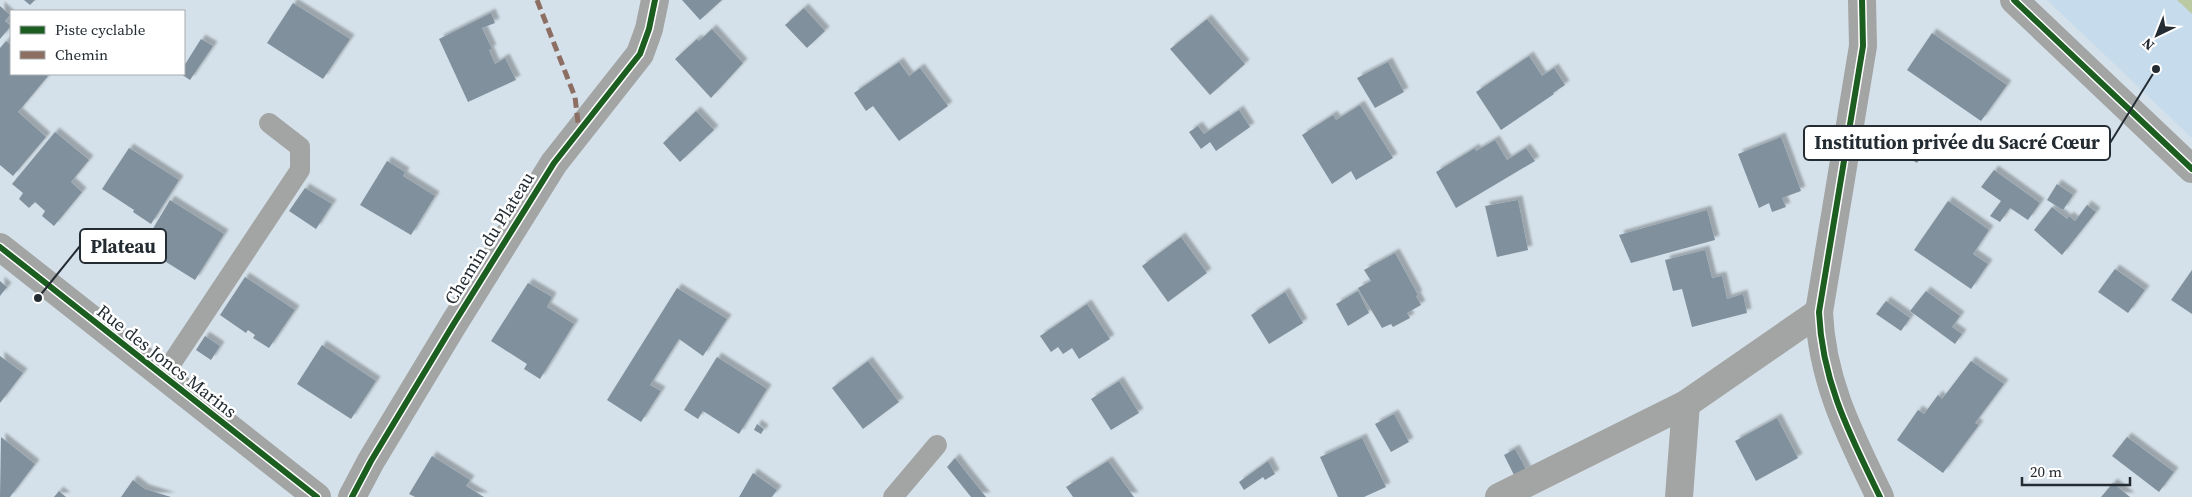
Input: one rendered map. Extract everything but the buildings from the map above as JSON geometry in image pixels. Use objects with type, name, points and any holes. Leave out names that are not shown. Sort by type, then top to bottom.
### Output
[{"type":"street","name":"Chemin du Plateau","points":[[352,497],[371,461],[452,326],[554,163],[640,54],[649,29],[655,0]]},
{"type":"street","points":[[1862,0],[1862,46],[1819,312],[1820,342],[1826,371],[1845,425],[1880,497]]},
{"type":"street","points":[[2014,0],[2192,169]]},
{"type":"street","name":"Rue des Joncs Marins","points":[[0,247],[317,497]]},
{"type":"street","points":[[1499,497],[1686,404],[1819,312]]},
{"type":"street","points":[[1680,497],[1686,404]]},
{"type":"lane","points":[[163,376],[300,170],[300,147],[269,123]]},
{"type":"lane","points":[[893,497],[938,445]]},
{"type":"shaded area","points":[[2047,0],[2192,0],[2192,138]]},
{"type":"green space","points":[[2177,0],[2192,0],[2192,14]]},
{"type":"marked path","points":[[537,0],[575,97],[579,131]]},
{"type":"cycle path","points":[[352,497],[371,461],[453,325],[554,163],[640,54],[649,29],[655,0]]},
{"type":"cycle path","points":[[1862,0],[1863,46],[1819,312],[1821,338],[1839,408],[1880,497]]},
{"type":"cycle path","points":[[2014,0],[2192,169]]},
{"type":"cycle path","points":[[0,247],[317,497]]},
{"type":"place","name":"Institution privée du Sacré Cœur","points":[[2156,69]]},
{"type":"place","name":"Plateau","points":[[38,298]]}]
